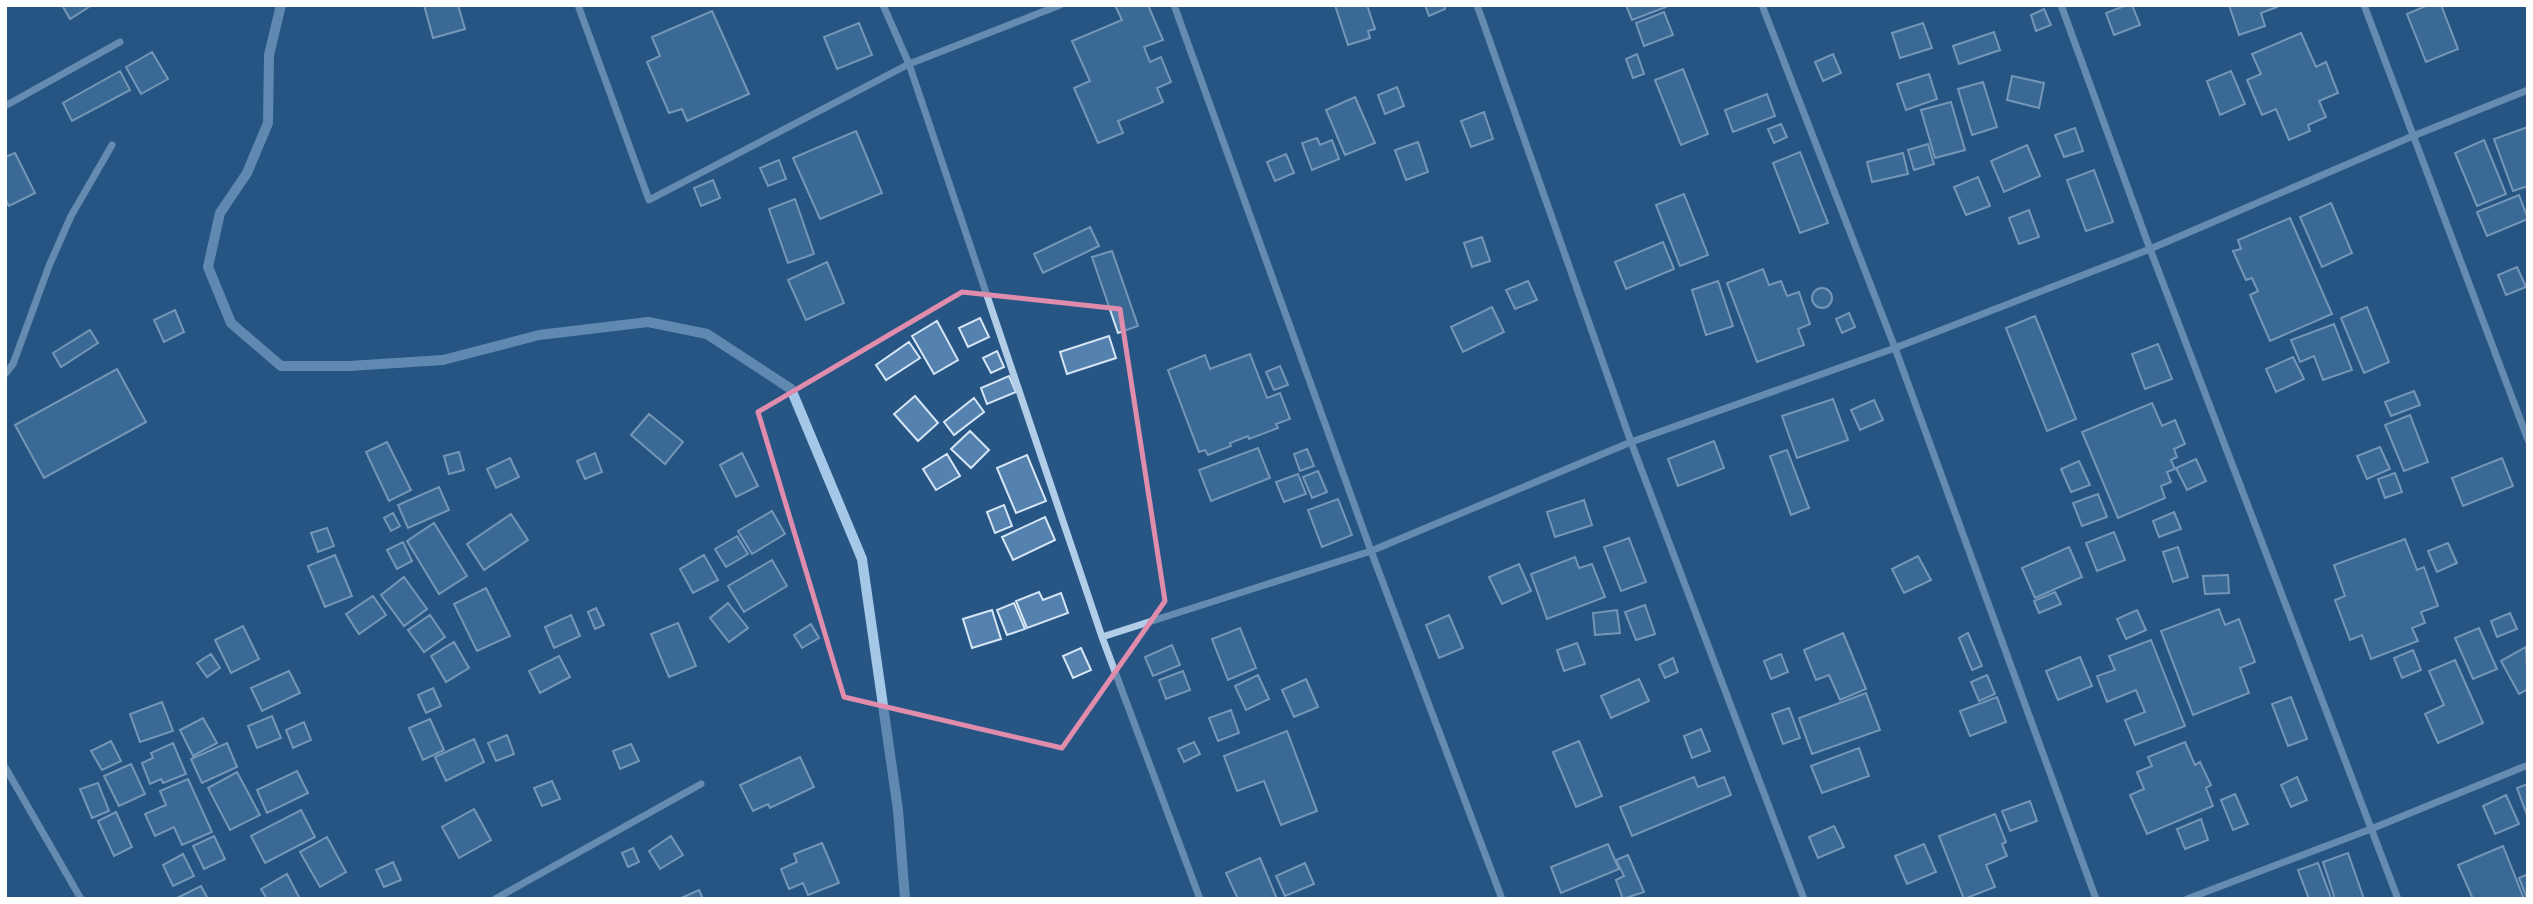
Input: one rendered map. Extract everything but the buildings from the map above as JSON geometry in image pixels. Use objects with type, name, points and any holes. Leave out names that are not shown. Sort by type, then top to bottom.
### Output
[{"type":"street","points":[[578,5],[649,200],[909,64],[1060,5]]},
{"type":"street","points":[[883,5],[909,64],[1102,637],[1200,899]]},
{"type":"street","points":[[1174,5],[1371,551],[1502,899]]},
{"type":"street","points":[[1477,5],[1631,442],[1804,899]]},
{"type":"street","points":[[1762,5],[1895,348],[2096,899]]},
{"type":"street","points":[[2061,5],[2150,249],[2398,899]]},
{"type":"street","points":[[2364,5],[2528,440]]},
{"type":"street","points":[[5,106],[120,42]]},
{"type":"street","points":[[1102,637],[1371,551],[1631,442],[1895,348],[2150,249],[2413,136],[2528,90]]},
{"type":"street","points":[[5,374],[13,364],[71,216],[112,145]]},
{"type":"street","points":[[2187,899],[2371,829],[2528,765]]},
{"type":"street","points":[[5,767],[81,899]]},
{"type":"street","points":[[495,899],[701,784]]},
{"type":"highlighted area","points":[[962,292],[1120,309],[1165,601],[1062,748],[844,697],[758,412]]},
{"type":"waterway","points":[[281,5],[269,55],[268,123],[247,173],[220,213],[208,267],[231,323],[281,366],[349,366],[443,360],[539,335],[648,322],[707,334],[791,389],[862,559],[898,810],[905,899]]}]
